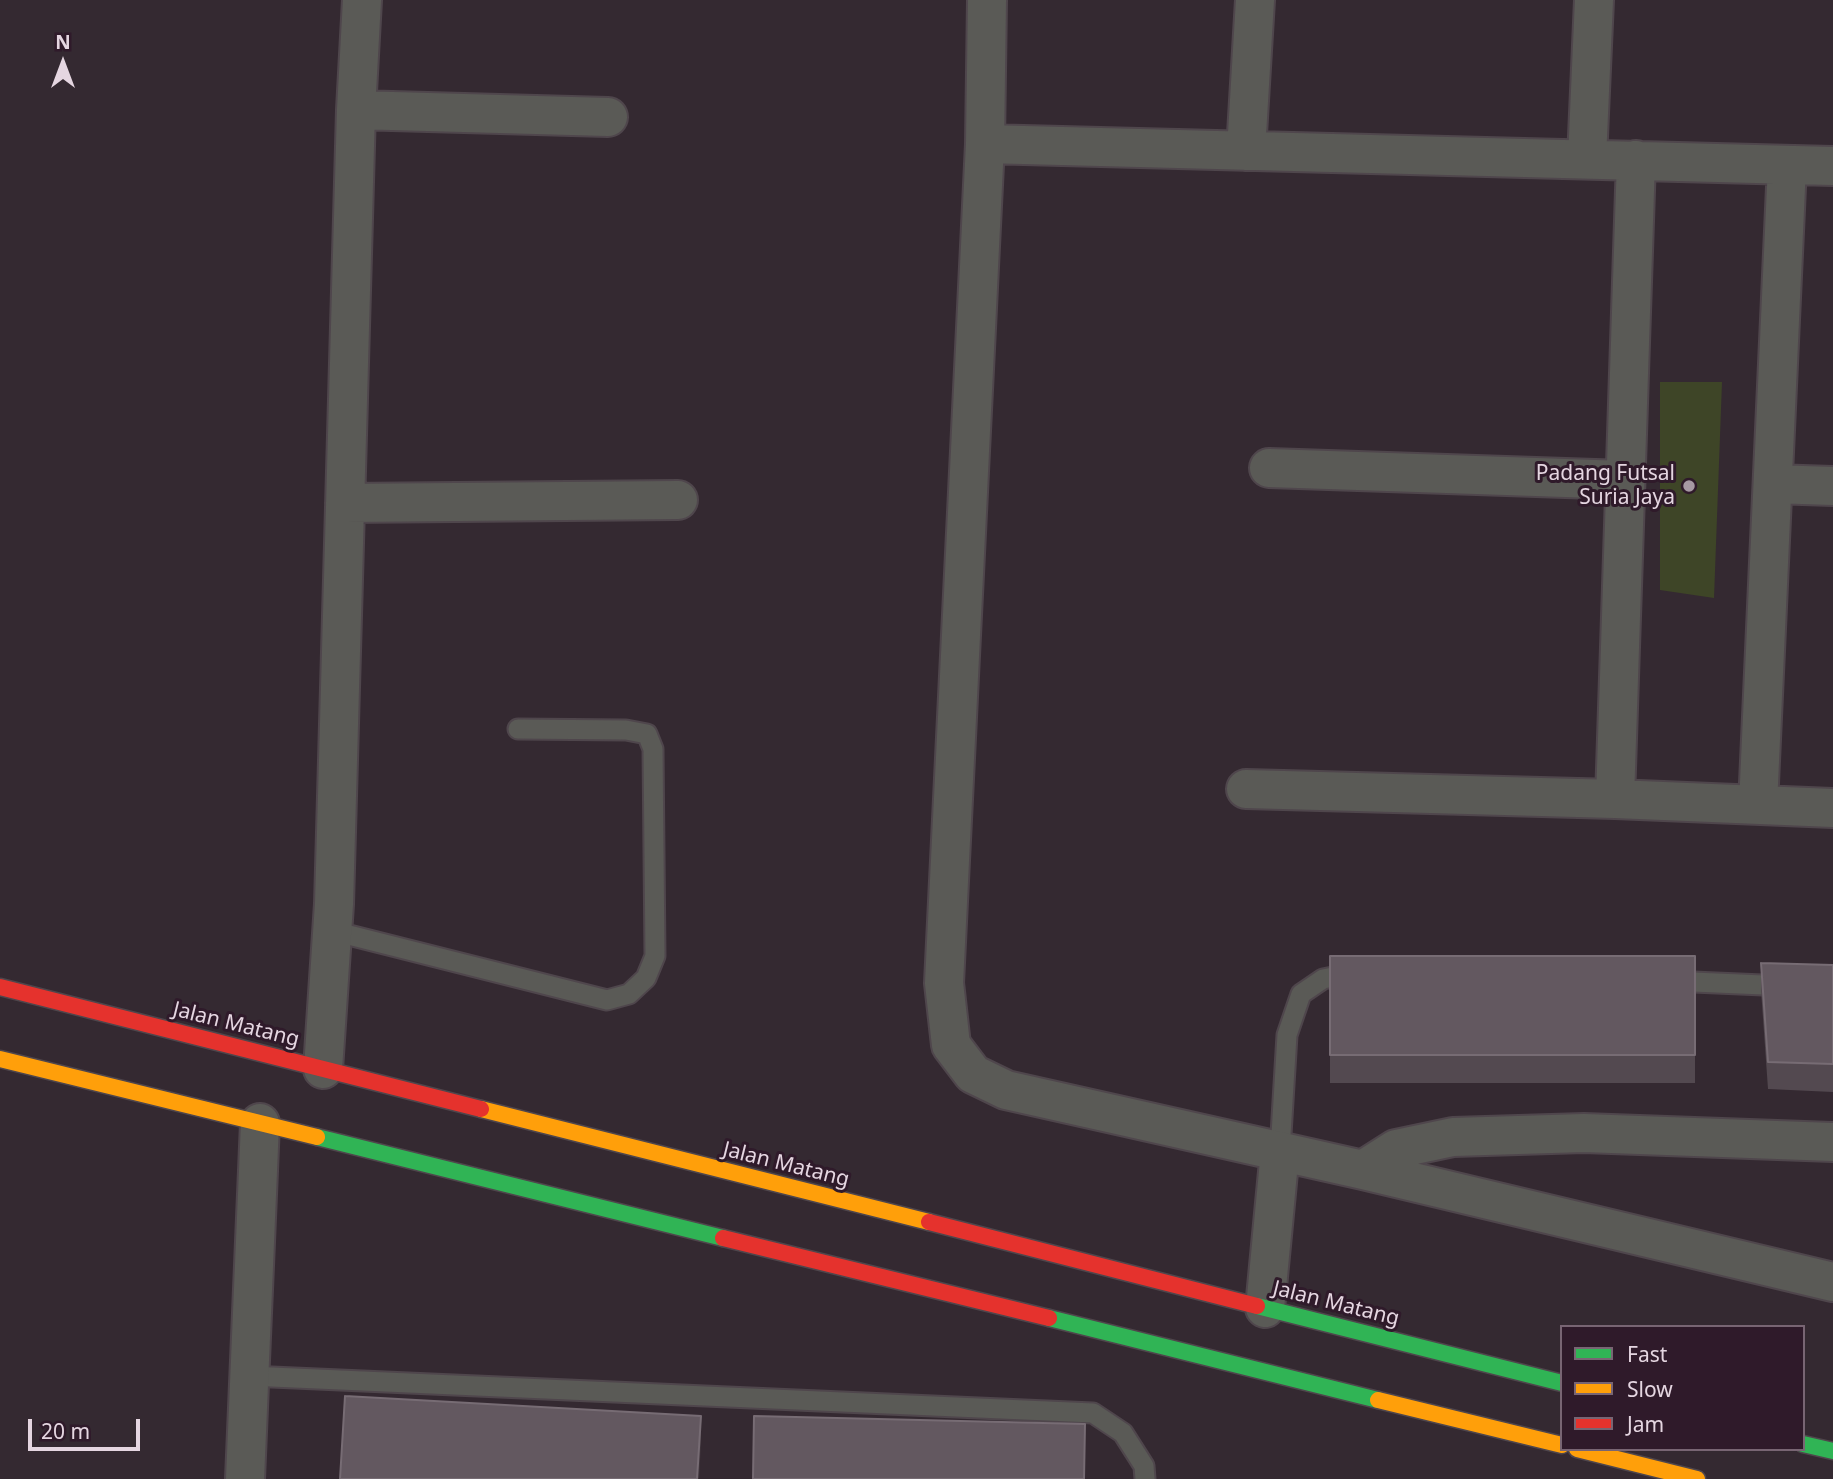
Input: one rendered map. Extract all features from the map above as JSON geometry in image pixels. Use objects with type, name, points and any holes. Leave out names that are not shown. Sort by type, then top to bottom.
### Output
[{"type":"main road","name":"Jalan Matang","points":[[0,987],[1560,1382]]},
{"type":"main road","points":[[0,1059],[1560,1446]]},
{"type":"main road","points":[[1805,1444],[1833,1451]]},
{"type":"main road","points":[[1585,1451],[1697,1479]]},
{"type":"street","points":[[323,1069],[333,932],[356,110],[362,0]]},
{"type":"street","points":[[986,0],[985,144],[944,982],[951,1045],[973,1073],[1006,1090],[1363,1170],[1833,1282]]},
{"type":"street","points":[[1246,150],[1255,0]]},
{"type":"street","points":[[1587,159],[1594,0]]},
{"type":"street","points":[[356,110],[608,117]]},
{"type":"street","points":[[985,144],[1833,166]]},
{"type":"street","points":[[1615,799],[1636,160]]},
{"type":"street","points":[[1758,805],[1787,165]]},
{"type":"street","points":[[1269,468],[1625,480]]},
{"type":"street","points":[[1773,484],[1833,486]]},
{"type":"street","points":[[345,503],[678,500]]},
{"type":"street","points":[[1246,789],[1833,808]]},
{"type":"street","points":[[245,1479],[260,1123]]},
{"type":"street","points":[[1363,1170],[1396,1149],[1453,1138],[1584,1133],[1833,1142]]},
{"type":"street","points":[[1265,1308],[1280,1151]]},
{"type":"lane","points":[[333,932],[607,1000],[629,994],[646,978],[655,956],[653,749],[647,734],[626,730],[518,729]]},
{"type":"lane","points":[[1280,1151],[1287,1035],[1301,994],[1323,979],[1371,970]]},
{"type":"lane","points":[[1657,981],[1833,988]]},
{"type":"lane","points":[[249,1376],[1093,1413],[1123,1433],[1144,1466],[1145,1479]]},
{"type":"green space","name":"Padang Futsal Suria Jaya","points":[[1660,382],[1722,382],[1714,598],[1660,590]]},
{"type":"building","points":[[1330,956],[1695,956],[1695,1055],[1330,1055]]},
{"type":"building","points":[[1761,963],[1833,965],[1833,1064],[1768,1062]]},
{"type":"building","points":[[345,1396],[701,1416],[697,1479],[340,1479]]},
{"type":"building","points":[[754,1416],[1085,1424],[1084,1479],[753,1479]]},
{"type":"traffic: fast","points":[[317,1137],[723,1238]]},
{"type":"traffic: fast","points":[[1257,1306],[1560,1382]]},
{"type":"traffic: fast","points":[[1049,1318],[1378,1400]]},
{"type":"traffic: fast","points":[[1805,1444],[1833,1451]]},
{"type":"traffic: slow","points":[[0,1059],[317,1137]]},
{"type":"traffic: slow","points":[[481,1109],[929,1222]]},
{"type":"traffic: slow","points":[[1378,1400],[1560,1445]]},
{"type":"traffic: slow","points":[[1585,1451],[1697,1479]]},
{"type":"traffic: jam","points":[[0,987],[481,1109]]},
{"type":"traffic: jam","points":[[929,1222],[1257,1306]]},
{"type":"traffic: jam","points":[[723,1238],[1049,1318]]},
{"type":"place","name":"Padang Futsal Suria Jaya","points":[[1689,486]]}]
